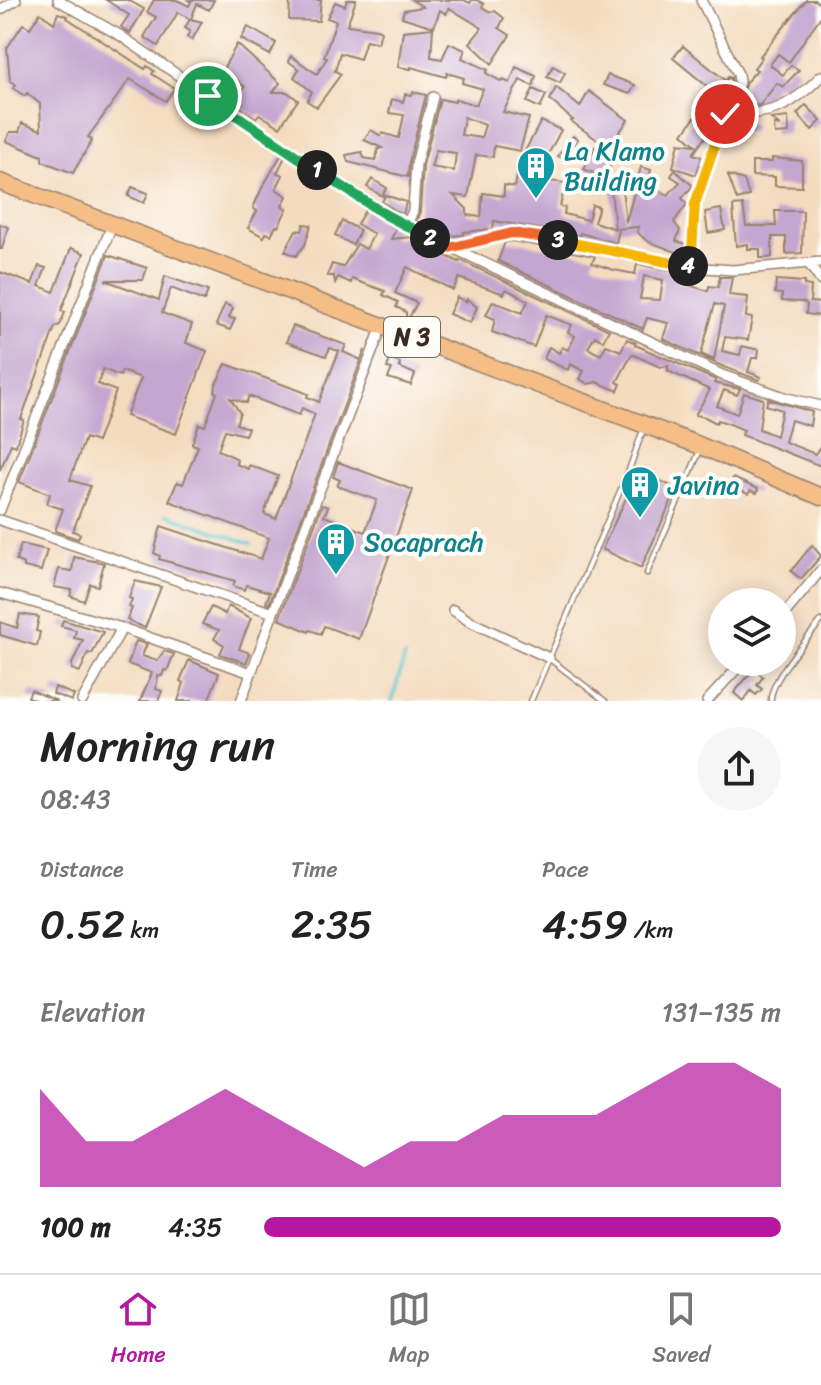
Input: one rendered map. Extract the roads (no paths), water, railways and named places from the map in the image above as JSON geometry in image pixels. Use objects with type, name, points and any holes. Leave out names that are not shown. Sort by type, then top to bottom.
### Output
[{"type":"highway","name":"N 3","points":[[0,173],[382,326],[723,443],[794,479],[821,497]]},
{"type":"highway","name":"N 3","points":[[0,182],[112,225],[189,248],[532,376],[701,446],[821,486]]},
{"type":"street","points":[[0,10],[16,0]]},
{"type":"street","points":[[58,0],[121,36],[278,144],[406,226],[722,375],[787,398],[821,406]]},
{"type":"street","points":[[691,267],[695,204],[739,78],[701,0]]},
{"type":"street","points":[[725,114],[768,113],[800,96],[821,76]]},
{"type":"street","points":[[406,226],[413,211],[416,164],[433,97]]},
{"type":"street","points":[[0,510],[112,225]]},
{"type":"street","points":[[449,248],[512,233],[691,267],[733,270],[821,262]]},
{"type":"street","points":[[809,264],[821,281]]},
{"type":"street","points":[[241,701],[382,326]]},
{"type":"street","points":[[0,520],[273,613]]},
{"type":"street","points":[[796,600],[821,570]]},
{"type":"street","points":[[0,593],[122,628],[251,673]]},
{"type":"street","points":[[453,610],[469,621],[549,658]]},
{"type":"street","points":[[82,701],[122,628]]},
{"type":"street","points":[[707,701],[730,676]]},
{"type":"lane","points":[[531,701],[645,425]]},
{"type":"lane","points":[[647,573],[701,446]]},
{"type":"lane","points":[[771,701],[771,692],[821,621]]},
{"type":"lane","points":[[549,658],[605,701]]},
{"type":"waterway","points":[[165,514],[251,544]]},
{"type":"waterway","points":[[392,701],[405,656]]},
{"type":"place","name":"La Klamo Building","points":[[536,200]]},
{"type":"place","name":"Javina","points":[[640,519]]},
{"type":"place","name":"Socaprach","points":[[336,576]]}]
